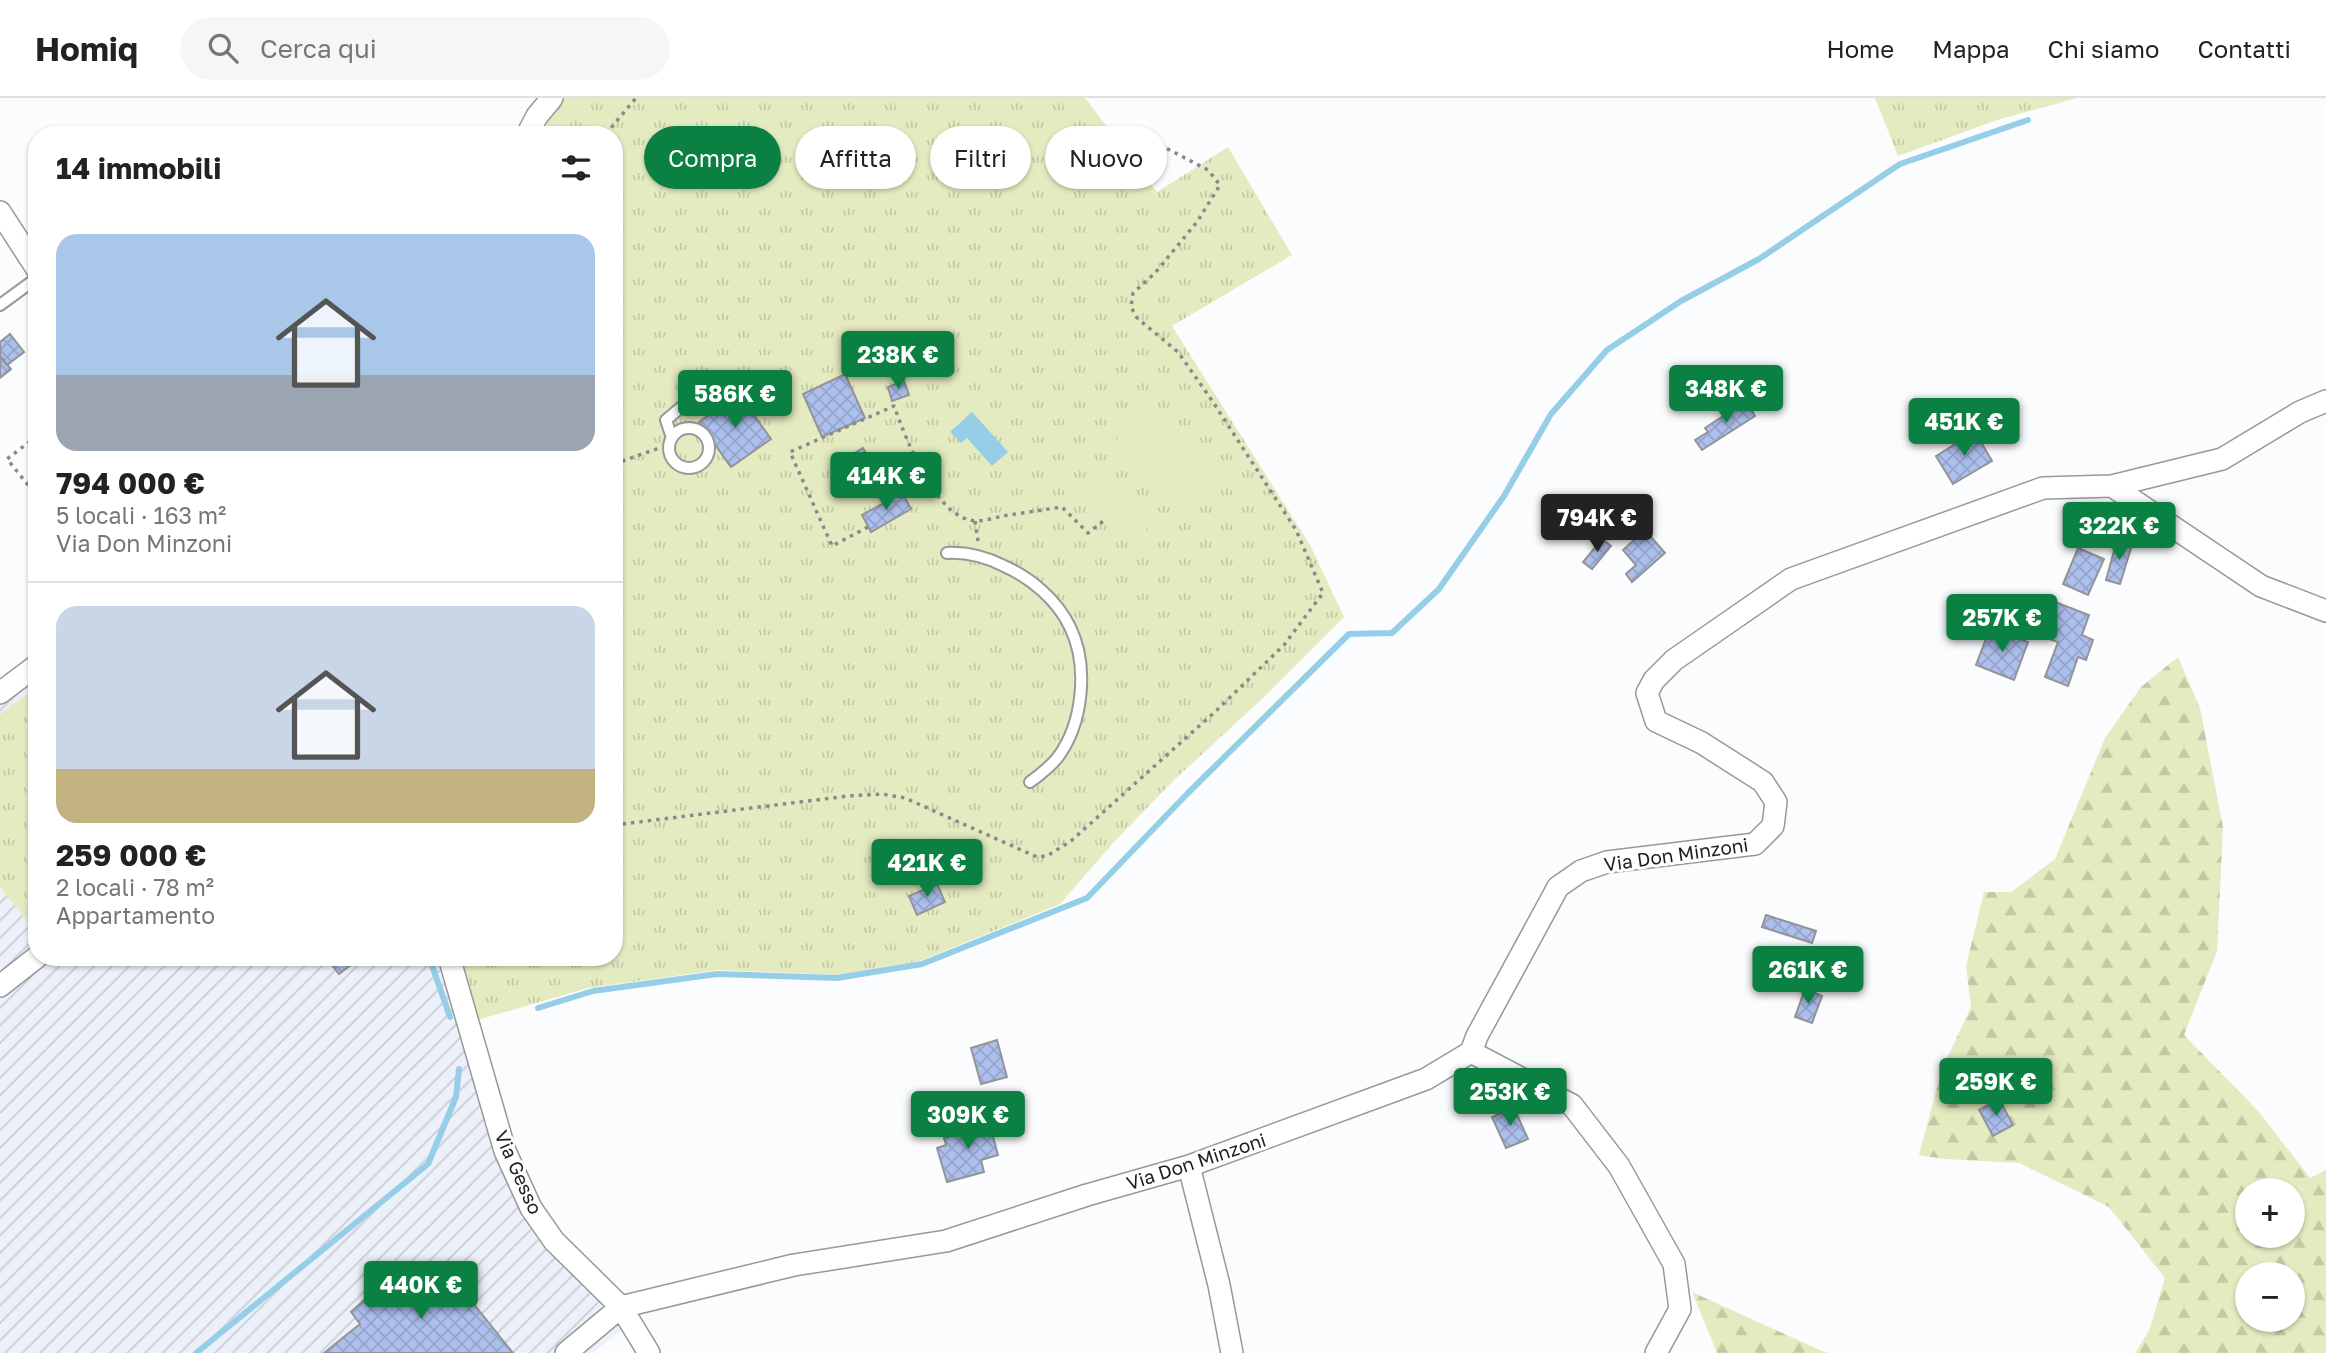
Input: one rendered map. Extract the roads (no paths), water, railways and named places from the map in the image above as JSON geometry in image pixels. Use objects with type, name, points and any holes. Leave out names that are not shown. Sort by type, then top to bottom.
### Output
[{"type":"street","points":[[532,126],[552,98]]},
{"type":"street","points":[[1,216],[28,256]]},
{"type":"street","points":[[2112,486],[2222,459],[2300,412],[2326,401]]},
{"type":"street","points":[[2112,486],[2261,586],[2326,611]]},
{"type":"street","name":"Via Don Minzoni","points":[[621,1307],[794,1265],[946,1241],[1087,1195],[1189,1166],[1426,1079],[1471,1052],[1477,1036],[1558,887],[1581,871],[1607,862],[1755,844],[1773,826],[1776,802],[1763,782],[1702,743],[1656,721],[1647,693],[1654,680],[1674,660],[1791,579],[2043,488],[2112,486]]},
{"type":"street","points":[[0,693],[28,672]]},
{"type":"street","points":[[0,986],[28,964]]},
{"type":"street","name":"Via Gesso","points":[[452,966],[505,1151],[531,1208],[554,1241],[621,1307],[649,1353]]},
{"type":"street","points":[[1471,1052],[1572,1105],[1619,1166],[1674,1264],[1680,1309],[1656,1353]]},
{"type":"street","points":[[1189,1166],[1219,1285],[1232,1353]]},
{"type":"street","points":[[566,1353],[621,1307]]},
{"type":"lane","points":[[0,305],[28,285]]},
{"type":"lane","points":[[671,441],[666,420],[709,387]]},
{"type":"lane","points":[[947,554],[963,552],[1017,572],[1034,584],[1061,612],[1071,628],[1077,647],[1081,690],[1073,724],[1060,754],[1046,770],[1030,782]]},
{"type":"water","points":[[972,412],[1008,452],[992,466],[967,438],[961,443],[950,432]]},
{"type":"waterway","points":[[538,1008],[593,991],[717,974],[837,978],[922,964],[1087,898],[1187,794],[1349,634],[1392,633],[1439,589],[1504,496],[1551,414],[1607,350],[1681,301],[1759,259],[1900,164],[2028,120]]},
{"type":"waterway","points":[[432,966],[450,1017]]},
{"type":"waterway","points":[[196,1353],[428,1164],[456,1097],[459,1069]]}]
